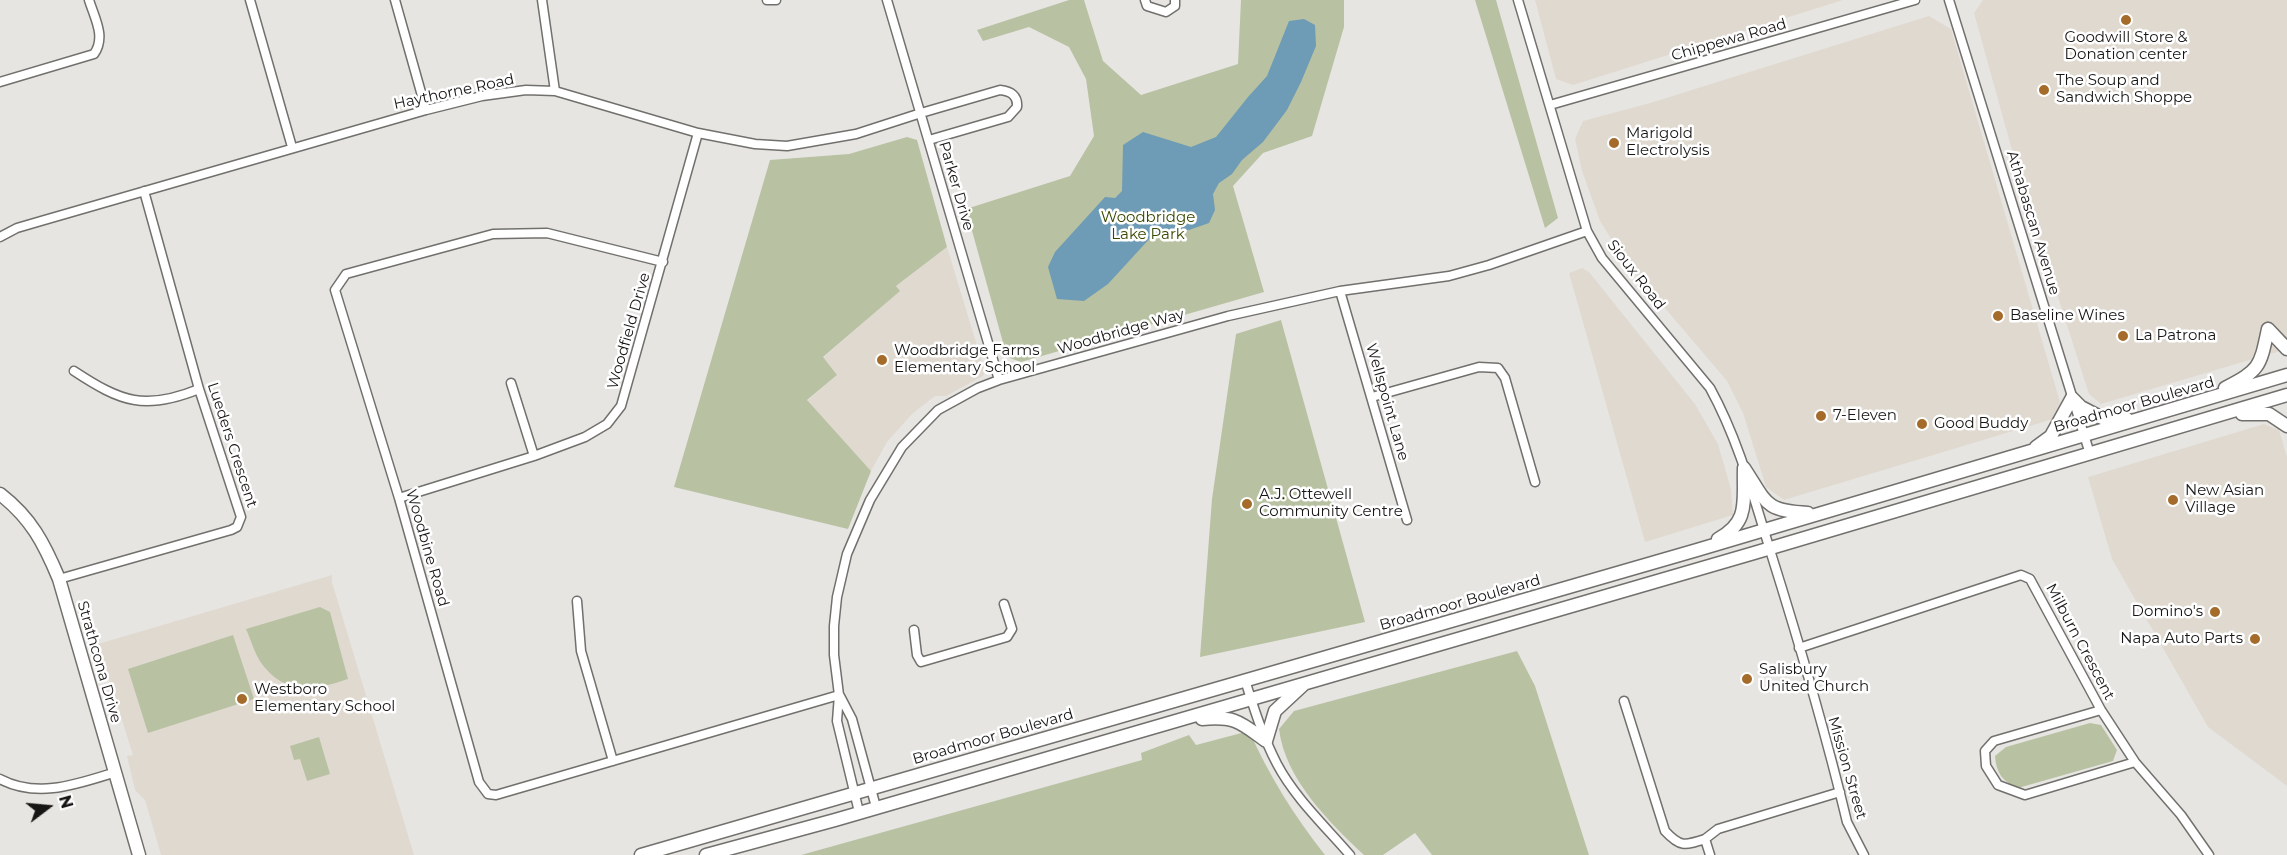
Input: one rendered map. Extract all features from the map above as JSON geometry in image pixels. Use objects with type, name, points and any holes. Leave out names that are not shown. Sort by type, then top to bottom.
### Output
[{"type":"main road","points":[[2198,403],[2255,370],[2260,364],[2268,329],[2287,349]]},
{"type":"main road","points":[[706,855],[1177,721],[2223,415],[2287,394],[2284,376]]},
{"type":"main road","name":"Broadmoor Boulevard","points":[[641,855],[1697,550],[2284,376]]},
{"type":"main road","points":[[2022,454],[2044,443],[2051,436],[2072,398],[2080,406],[2106,420],[2140,420]]},
{"type":"main road","points":[[2223,415],[2269,414],[2287,426]]},
{"type":"main road","points":[[1744,468],[1766,501],[1776,510],[1811,513],[1838,507]]},
{"type":"main road","points":[[1697,550],[1730,532],[1741,520],[1744,468]]},
{"type":"main road","name":"Strathcona Drive","points":[[0,494],[29,520],[42,542],[58,579],[139,855]]},
{"type":"main road","points":[[1177,721],[1221,717],[1232,719],[1240,721],[1266,741],[1275,711],[1306,682]]},
{"type":"street","points":[[0,82],[94,54],[100,45],[100,36],[89,0]]},
{"type":"street","points":[[250,0],[292,147]]},
{"type":"street","points":[[395,0],[426,110]]},
{"type":"street","points":[[542,0],[555,91]]},
{"type":"street","points":[[767,0],[777,0]]},
{"type":"street","name":"Parker Drive","points":[[887,0],[999,380]]},
{"type":"street","points":[[1145,0],[1148,6],[1166,12],[1175,6],[1175,0]]},
{"type":"street","name":"Sioux Road","points":[[1518,0],[1587,231],[1602,258],[1710,388],[1723,411],[1744,468],[1769,549]]},
{"type":"street","name":"Chippewa Road","points":[[1550,105],[1915,0]]},
{"type":"street","name":"Athabascan Avenue","points":[[1949,0],[2090,454]]},
{"type":"street","name":"Haythorne Road","points":[[0,237],[33,223],[292,147],[482,96],[526,90],[555,91],[698,133],[755,144],[787,146],[856,134],[1000,90],[1014,94],[1017,107],[1008,117],[929,140]]},
{"type":"street","name":"Woodfield Drive","points":[[399,498],[534,456],[585,437],[607,424],[621,406],[698,133]]},
{"type":"street","name":"Lueders Crescent","points":[[58,579],[223,533],[237,527],[242,517],[199,389],[144,191]]},
{"type":"street","name":"Woodbridge Way","points":[[859,812],[837,721],[839,695],[834,655],[837,597],[847,554],[870,500],[902,447],[917,429],[938,410],[956,399],[999,380],[1228,316],[1340,291],[1449,276],[1489,265],[1587,231]]},
{"type":"street","name":"Woodbine Road","points":[[663,262],[547,233],[493,234],[346,274],[335,290],[399,498],[479,782],[489,794],[496,795],[839,695]]},
{"type":"street","name":"Wellspoint Lane","points":[[1340,291],[1407,520]]},
{"type":"street","points":[[1372,397],[1479,367],[1498,368],[1505,378],[1535,482]]},
{"type":"street","points":[[74,371],[104,391],[129,400],[151,401],[178,397],[199,389]]},
{"type":"street","points":[[511,383],[534,456]]},
{"type":"street","name":"Mission Street","points":[[1769,549],[1847,822],[1863,855]]},
{"type":"street","name":"Milburn Crescent","points":[[1799,648],[2021,576],[2030,579],[2101,710],[2135,762],[2181,815],[2209,855]]},
{"type":"street","points":[[577,601],[581,651],[613,761]]},
{"type":"street","points":[[914,630],[917,655],[921,662],[1008,637],[1012,629],[1004,604]]},
{"type":"street","points":[[1245,680],[1266,741],[1278,766],[1304,803],[1350,855]]},
{"type":"street","name":"Woodbridge Way","points":[[839,695],[852,718],[876,807]]},
{"type":"street","points":[[1624,701],[1665,831],[1676,843],[1688,845],[1705,839],[1718,829],[1731,824],[1840,792]]},
{"type":"street","points":[[2101,710],[1994,741],[1985,751],[1986,766],[1998,785],[2025,795],[2135,762]]},
{"type":"street","points":[[0,779],[17,786],[41,790],[116,772]]},
{"type":"street","points":[[1705,839],[1710,855]]},
{"type":"shaded area","points":[[1535,0],[1843,0],[1573,85],[1556,79]]},
{"type":"shaded area","points":[[1983,0],[2287,0],[2287,349],[2101,404],[2089,394],[2018,172],[1974,13]]},
{"type":"shaded area","points":[[1929,16],[1951,29],[2060,402],[2053,419],[1784,500],[1766,487],[1743,413],[1727,381],[1625,261],[1600,221],[1582,171],[1575,139],[1583,121],[1650,103]]},
{"type":"shaded area","points":[[947,247],[985,372],[983,376],[946,396],[935,396],[912,414],[887,442],[871,471],[807,401],[837,375],[823,358],[899,291],[896,286]]},
{"type":"shaded area","points":[[1582,268],[1589,272],[1695,404],[1718,444],[1731,489],[1733,515],[1645,542],[1569,273]]},
{"type":"shaded area","points":[[2264,424],[2279,430],[2287,457],[2287,786],[2208,727],[2112,559],[2088,477]]},
{"type":"shaded area","name":"Westboro Elementary School","points":[[332,575],[332,582],[414,855],[161,855],[145,800],[135,790],[127,756],[133,755],[98,644]]},
{"type":"green space","name":"Woodbridge Lake Park","points":[[1069,0],[1084,0],[1103,61],[1141,95],[1238,64],[1241,0],[1344,0],[1344,27],[1312,136],[1263,153],[1233,186],[1264,292],[1021,362],[1007,357],[966,209],[1070,176],[1094,136],[1086,79],[1069,47],[1029,27],[983,41],[977,30]]},
{"type":"green space","points":[[1475,0],[1496,0],[1558,218],[1545,228]]},
{"type":"green space","points":[[907,137],[917,140],[947,247],[896,286],[900,291],[823,357],[837,375],[807,400],[871,471],[848,529],[674,487],[770,160],[849,154]]},
{"type":"green space","points":[[1281,320],[1365,622],[1200,657],[1212,499],[1236,334]]},
{"type":"green space","points":[[320,607],[330,612],[348,679],[313,688],[291,686],[271,674],[255,652],[246,629]]},
{"type":"green space","points":[[233,635],[254,699],[148,733],[128,669]]},
{"type":"green space","points":[[1517,651],[1535,686],[1589,855],[1432,855],[1415,833],[1383,855],[1364,855],[1323,814],[1299,782],[1283,747],[1279,729],[1294,711]]},
{"type":"green space","points":[[2090,723],[2101,725],[2117,750],[2113,761],[2018,788],[2004,780],[1999,772],[1995,756],[2006,747]]},
{"type":"green space","points":[[1249,731],[1283,795],[1325,855],[801,855],[1142,760],[1141,753],[1189,735],[1196,745]]},
{"type":"green space","points":[[319,737],[330,774],[307,781],[300,759],[294,760],[290,746]]},
{"type":"water","points":[[1304,19],[1315,25],[1316,46],[1301,82],[1287,110],[1263,142],[1242,160],[1232,174],[1219,183],[1213,194],[1215,210],[1209,223],[1189,230],[1168,230],[1152,236],[1108,284],[1084,301],[1057,299],[1048,267],[1055,252],[1105,197],[1115,198],[1122,191],[1123,145],[1143,132],[1191,147],[1216,137],[1267,76],[1289,21]]},
{"type":"place","name":"Goodwill Store & Donation center","points":[[2126,20]]},
{"type":"place","name":"The Soup and Sandwich Shoppe","points":[[2044,90]]},
{"type":"place","name":"Marigold Electrolysis","points":[[1614,143]]},
{"type":"place","name":"Baseline Wines","points":[[1998,316]]},
{"type":"place","name":"La Patrona","points":[[2123,336]]},
{"type":"place","name":"Woodbridge Farms Elementary School","points":[[882,360]]},
{"type":"place","name":"7-Eleven","points":[[1821,416]]},
{"type":"place","name":"Good Buddy","points":[[1922,424]]},
{"type":"place","name":"New Asian Village","points":[[2173,500]]},
{"type":"place","name":"A.J. Ottewell Community Centre","points":[[1247,504]]},
{"type":"place","name":"Domino's","points":[[2215,612]]},
{"type":"place","name":"Napa Auto Parts","points":[[2255,639]]},
{"type":"place","name":"Salisbury United Church","points":[[1747,679]]},
{"type":"place","name":"Westboro Elementary School","points":[[242,699]]}]
